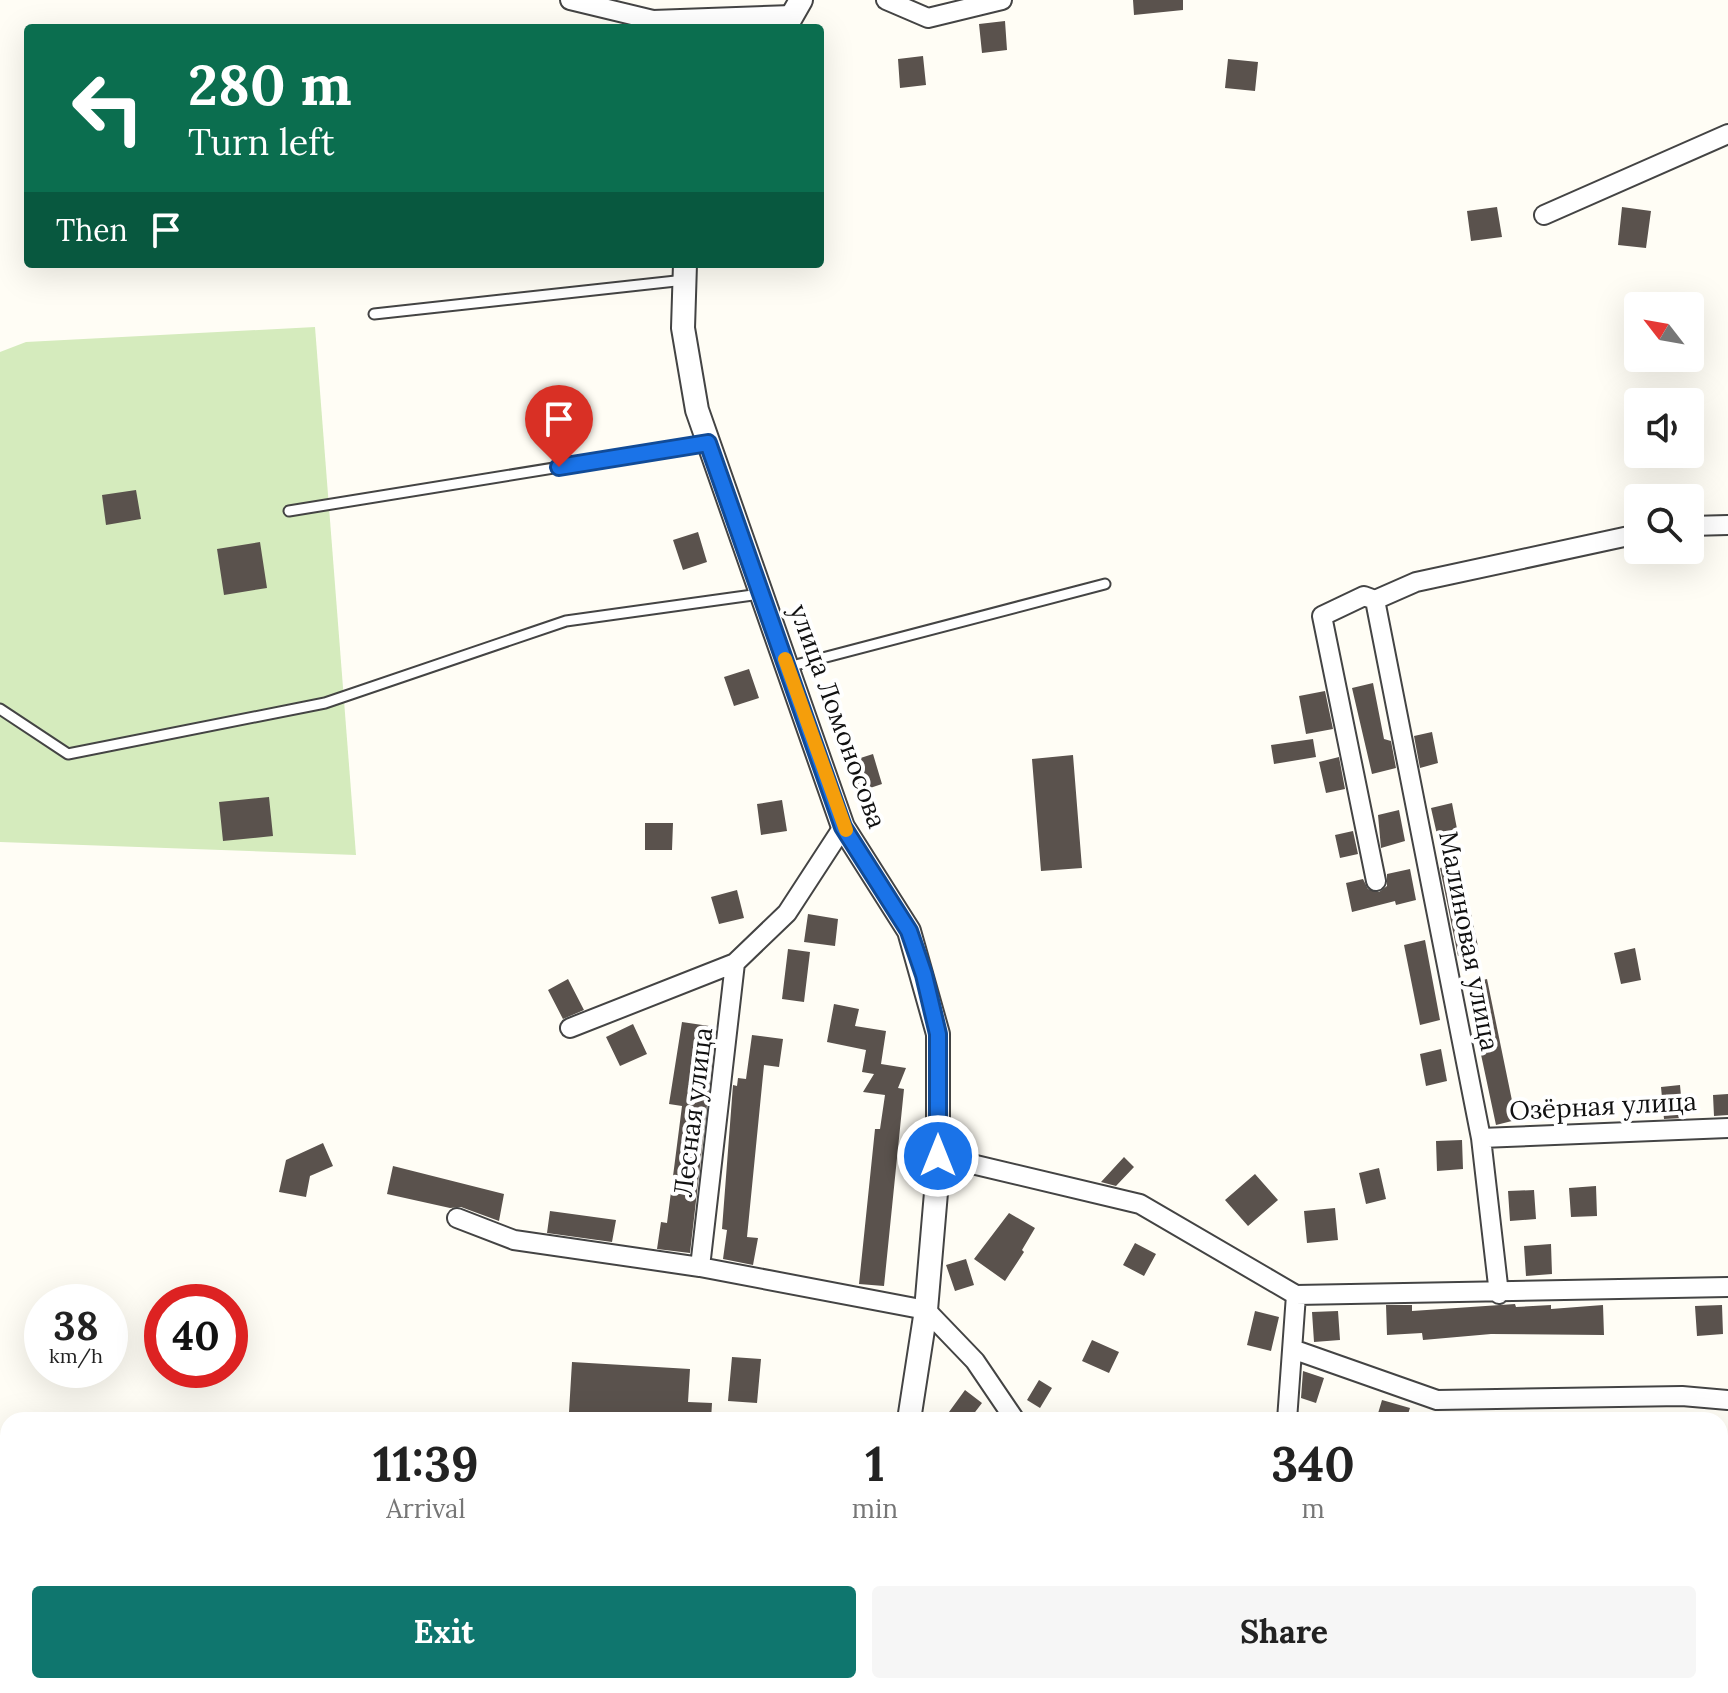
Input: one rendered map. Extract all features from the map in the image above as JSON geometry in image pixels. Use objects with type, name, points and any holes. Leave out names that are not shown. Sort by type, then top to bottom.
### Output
[{"type":"street","points":[[570,0],[653,20],[793,14]]},
{"type":"street","points":[[886,0],[928,18],[1002,0]]},
{"type":"street","points":[[1544,215],[1728,134]]},
{"type":"street","name":"улица Ломоносова","points":[[685,272],[683,328],[697,410],[843,827],[909,931],[924,975],[938,1034],[938,1156],[926,1310],[910,1412]]},
{"type":"street","points":[[1704,526],[1728,525]]},
{"type":"street","points":[[1376,881],[1322,616],[1364,596],[1375,600],[1416,582],[1624,537]]},
{"type":"street","name":"Малиновая улица","points":[[1375,600],[1481,1138],[1499,1294]]},
{"type":"street","points":[[570,1028],[735,963],[787,913],[843,827]]},
{"type":"street","name":"Лесная улица","points":[[700,1267],[735,963]]},
{"type":"street","name":"Озёрная улица","points":[[1481,1138],[1728,1128]]},
{"type":"street","points":[[938,1156],[1140,1204],[1296,1295],[1499,1294],[1728,1287]]},
{"type":"street","points":[[457,1218],[514,1240],[700,1267],[926,1310],[975,1361],[1010,1412]]},
{"type":"street","points":[[1288,1412],[1295,1350],[1296,1295]]},
{"type":"street","points":[[1295,1350],[1437,1400],[1682,1396],[1728,1400]]},
{"type":"lane","points":[[374,314],[685,272]]},
{"type":"lane","points":[[289,511],[708,443]]},
{"type":"lane","points":[[788,667],[1105,584]]},
{"type":"lane","points":[[0,709],[68,754],[325,703],[566,621],[763,593]]},
{"type":"green space","points":[[315,327],[356,855],[0,842],[0,352],[26,342]]},
{"type":"building","points":[[1133,0],[1183,0],[1183,10],[1134,15]]},
{"type":"building","points":[[1005,21],[1007,50],[982,53],[979,24]]},
{"type":"building","points":[[923,56],[926,85],[900,88],[898,59]]},
{"type":"building","points":[[1228,59],[1258,62],[1255,91],[1225,88]]},
{"type":"building","points":[[1497,207],[1502,237],[1471,241],[1467,211]]},
{"type":"building","points":[[1622,207],[1651,211],[1646,248],[1618,245]]},
{"type":"building","points":[[136,490],[141,519],[106,525],[102,495]]},
{"type":"building","points":[[698,532],[707,562],[683,570],[673,540]]},
{"type":"building","points":[[260,542],[267,588],[224,595],[217,549]]},
{"type":"building","points":[[749,669],[759,698],[734,706],[724,677]]},
{"type":"building","points":[[1373,683],[1384,739],[1391,741],[1396,768],[1372,774],[1352,688]]},
{"type":"building","points":[[1325,691],[1333,729],[1306,734],[1299,696]]},
{"type":"building","points":[[1432,732],[1438,763],[1420,768],[1414,736]]},
{"type":"building","points":[[1313,739],[1316,757],[1274,764],[1271,745]]},
{"type":"building","points":[[873,754],[882,784],[858,792],[848,762]]},
{"type":"building","points":[[1073,755],[1082,868],[1041,871],[1032,759]]},
{"type":"building","points":[[1339,757],[1345,789],[1326,793],[1319,762]]},
{"type":"building","points":[[269,797],[273,836],[223,841],[219,802]]},
{"type":"building","points":[[782,800],[787,831],[761,835],[757,804]]},
{"type":"building","points":[[1452,803],[1458,834],[1438,839],[1431,808]]},
{"type":"building","points":[[1399,810],[1405,841],[1381,848],[1378,815]]},
{"type":"building","points":[[645,823],[673,823],[672,850],[645,850]]},
{"type":"building","points":[[1353,831],[1358,854],[1340,858],[1335,835]]},
{"type":"building","points":[[1460,863],[1479,951],[1458,956],[1440,868]]},
{"type":"building","points":[[1410,869],[1416,900],[1396,905],[1395,901],[1352,912],[1346,883],[1363,879],[1368,889],[1379,892],[1387,886],[1387,874]]},
{"type":"building","points":[[737,890],[744,918],[719,924],[711,897]]},
{"type":"building","points":[[808,914],[838,919],[835,946],[804,942]]},
{"type":"building","points":[[1425,940],[1440,1020],[1420,1025],[1404,945]]},
{"type":"building","points":[[1635,948],[1641,980],[1621,984],[1614,953]]},
{"type":"building","points":[[788,949],[810,952],[804,1002],[782,999]]},
{"type":"building","points":[[568,979],[584,1010],[563,1019],[548,990]]},
{"type":"building","points":[[1487,979],[1516,1120],[1496,1125],[1466,984]]},
{"type":"building","points":[[834,1004],[859,1009],[855,1026],[886,1031],[881,1064],[906,1068],[898,1088],[904,1089],[884,1286],[859,1284],[875,1129],[880,1129],[885,1095],[863,1092],[874,1074],[862,1072],[866,1050],[827,1042]]},
{"type":"building","points":[[682,1022],[716,1027],[690,1253],[657,1249],[661,1222],[667,1223],[682,1106],[669,1104]]},
{"type":"building","points":[[633,1024],[647,1054],[620,1066],[606,1037]]},
{"type":"building","points":[[752,1035],[783,1039],[779,1067],[764,1065],[747,1237],[758,1238],[753,1265],[723,1259],[727,1230],[722,1229],[733,1085],[737,1086],[738,1078],[746,1079]]},
{"type":"building","points":[[1441,1049],[1447,1081],[1426,1086],[1420,1054]]},
{"type":"building","points":[[1680,1085],[1683,1118],[1664,1119],[1661,1087]]},
{"type":"building","points":[[1728,1094],[1728,1115],[1714,1116],[1713,1095]]},
{"type":"building","points":[[1462,1140],[1463,1169],[1437,1171],[1436,1141]]},
{"type":"building","points":[[323,1143],[333,1166],[310,1176],[306,1197],[279,1192],[286,1160]]},
{"type":"building","points":[[1124,1157],[1134,1167],[1116,1186],[1101,1182]]},
{"type":"building","points":[[393,1166],[504,1194],[499,1221],[461,1207],[450,1208],[387,1194]]},
{"type":"building","points":[[1379,1168],[1386,1199],[1366,1204],[1359,1173]]},
{"type":"building","points":[[1255,1174],[1278,1200],[1248,1226],[1225,1200]]},
{"type":"building","points":[[1596,1186],[1597,1216],[1571,1217],[1569,1188]]},
{"type":"building","points":[[1534,1190],[1536,1219],[1510,1221],[1508,1191]]},
{"type":"building","points":[[1335,1208],[1338,1240],[1307,1243],[1304,1211]]},
{"type":"building","points":[[550,1211],[616,1220],[612,1242],[547,1233]]},
{"type":"building","points":[[1009,1213],[1035,1228],[1005,1281],[974,1259]]},
{"type":"building","points":[[1135,1243],[1156,1254],[1144,1276],[1123,1265]]},
{"type":"building","points":[[1551,1244],[1552,1274],[1526,1276],[1524,1246]]},
{"type":"building","points":[[966,1259],[974,1285],[955,1291],[946,1265]]},
{"type":"building","points":[[1515,1304],[1516,1307],[1551,1305],[1551,1309],[1603,1305],[1604,1335],[1491,1334],[1423,1340],[1422,1333],[1387,1335],[1386,1305],[1412,1305],[1412,1311]]},
{"type":"building","points":[[1722,1305],[1723,1334],[1697,1336],[1695,1306]]},
{"type":"building","points":[[1255,1311],[1279,1317],[1271,1351],[1247,1345]]},
{"type":"building","points":[[1338,1311],[1340,1340],[1314,1342],[1312,1312]]},
{"type":"building","points":[[1092,1340],[1119,1352],[1109,1373],[1082,1361]]},
{"type":"building","points":[[732,1357],[761,1359],[757,1403],[728,1401]]},
{"type":"building","points":[[572,1362],[690,1369],[688,1402],[712,1403],[711,1412],[569,1412]]},
{"type":"building","points":[[1303,1371],[1324,1378],[1316,1403],[1301,1398]]},
{"type":"building","points":[[1039,1380],[1052,1388],[1040,1408],[1027,1400]]},
{"type":"building","points":[[965,1390],[982,1403],[975,1412],[949,1412]]},
{"type":"building","points":[[1382,1400],[1410,1408],[1409,1412],[1378,1412]]},
{"type":"slow traffic","points":[[785,659],[846,830]]},
{"type":"route","points":[[559,467],[708,443],[843,827],[909,931],[924,975],[938,1034],[938,1156]]}]
